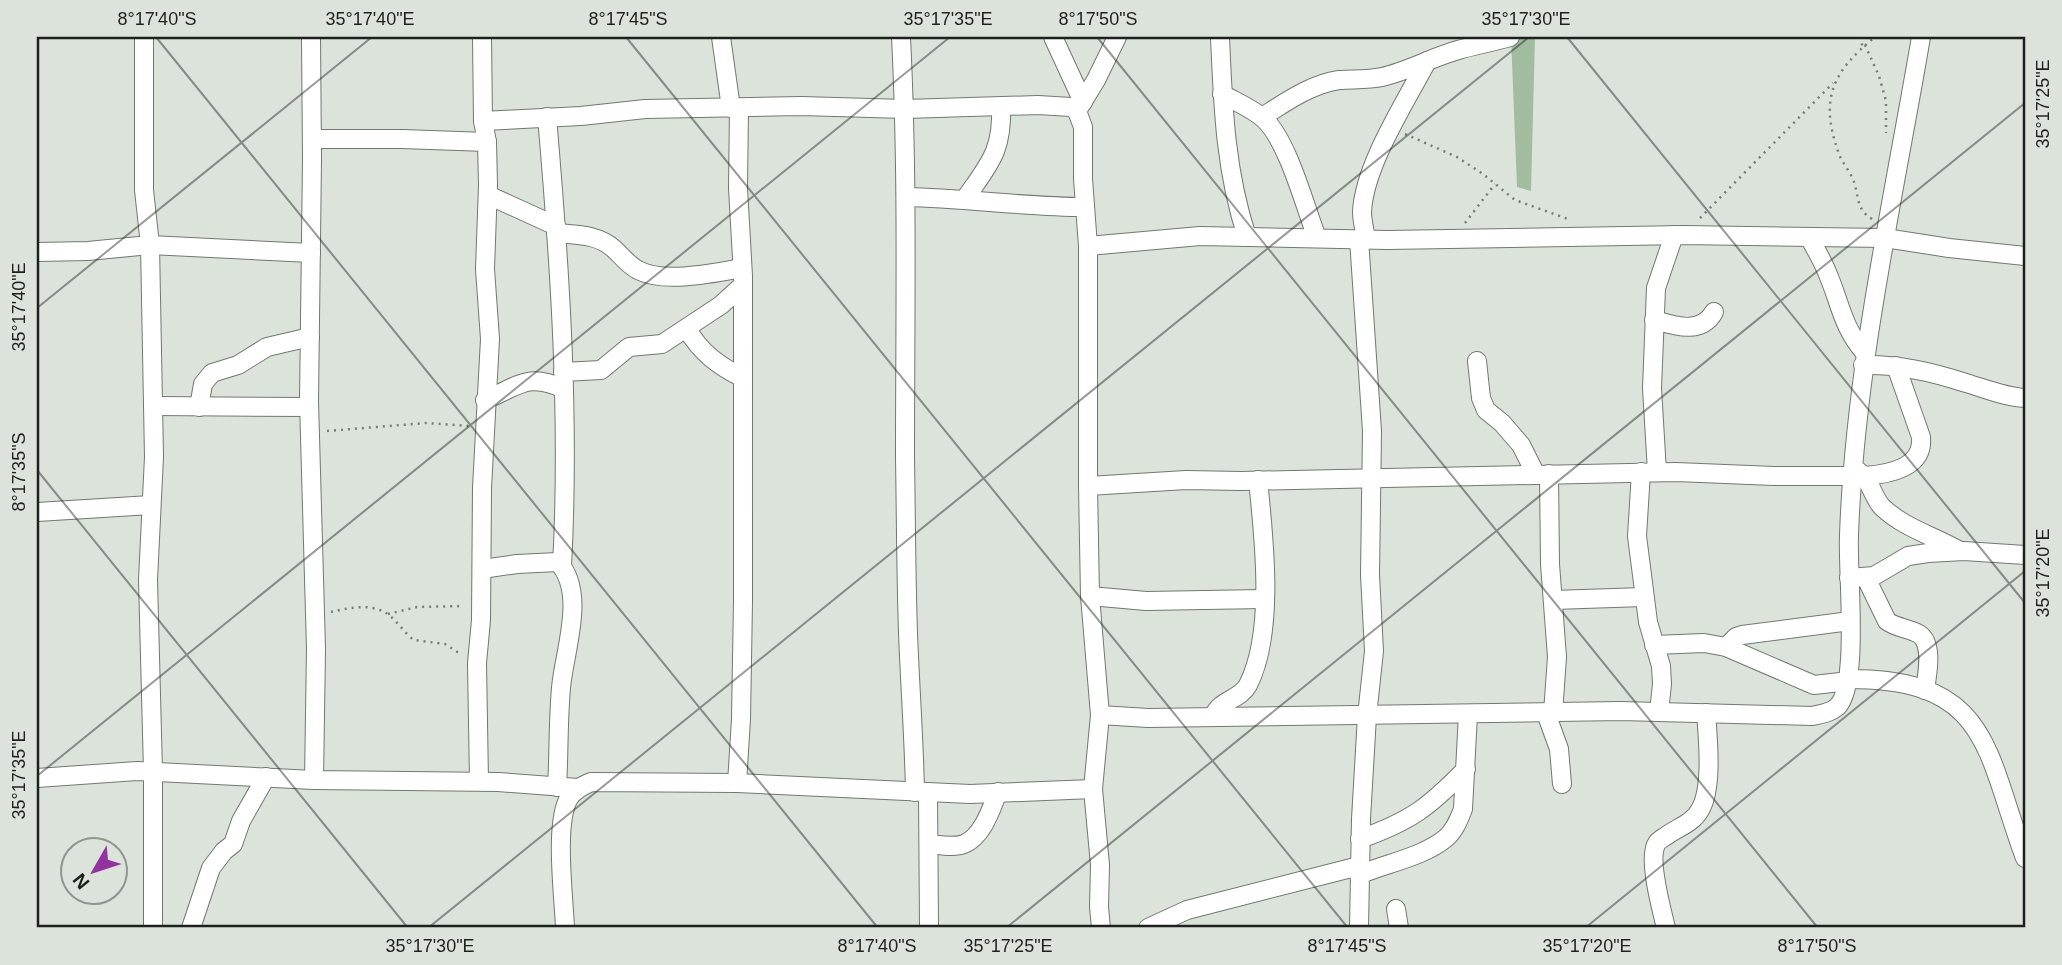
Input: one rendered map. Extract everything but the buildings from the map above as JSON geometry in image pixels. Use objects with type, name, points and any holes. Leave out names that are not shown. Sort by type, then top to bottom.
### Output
[{"type":"street","points":[[144,37],[144,190],[150,245],[153,406],[148,580],[153,771],[153,928]]},
{"type":"street","points":[[311,37],[309,407],[315,614],[314,780]]},
{"type":"street","points":[[479,782],[477,663],[482,605],[484,427],[489,339],[485,268],[487,142],[482,37]]},
{"type":"street","points":[[721,37],[735,108],[742,277],[743,614],[737,783]]},
{"type":"street","points":[[901,37],[906,197],[906,497],[921,792],[929,844],[929,928]]},
{"type":"street","points":[[1052,37],[1080,107],[1083,127],[1088,246],[1090,596],[1100,715],[1093,789],[1100,865],[1101,928]]},
{"type":"street","points":[[1080,107],[1116,37]]},
{"type":"street","points":[[1220,37],[1222,94],[1232,189],[1247,237]]},
{"type":"street","points":[[1359,928],[1360,839],[1367,716],[1374,651],[1370,575],[1372,431],[1362,213],[1368,181],[1392,128],[1430,60],[1451,37]]},
{"type":"street","points":[[1262,117],[1315,87],[1338,80],[1384,77],[1430,60],[1510,37]]},
{"type":"street","points":[[1100,715],[1148,719],[1659,712],[1812,716],[1827,713],[1838,706],[1849,680],[1850,621],[1857,578],[1856,473],[1864,359],[1921,37]]},
{"type":"street","points":[[1222,94],[1262,117],[1280,143],[1317,239]]},
{"type":"street","points":[[484,121],[646,109],[801,106],[905,109],[1080,107]]},
{"type":"street","points":[[965,200],[999,146],[1002,106]]},
{"type":"street","points":[[547,117],[564,381],[566,457],[562,566]]},
{"type":"street","points":[[312,139],[487,142]]},
{"type":"street","points":[[488,195],[556,229],[599,239],[641,272],[666,276],[742,277]]},
{"type":"street","points":[[906,197],[1085,207]]},
{"type":"street","points":[[1088,246],[1200,236],[1363,240],[1679,235],[1809,237],[1887,231],[1949,248],[2025,256]]},
{"type":"street","points":[[1659,712],[1661,666],[1644,597],[1637,536],[1649,472],[1656,288],[1679,235]]},
{"type":"street","points":[[1809,237],[1829,278],[1847,328],[1864,359],[1966,383],[1986,391],[2025,398]]},
{"type":"street","points":[[37,252],[88,251],[150,245],[311,253]]},
{"type":"street","points":[[485,400],[531,380],[564,381],[601,370],[629,347],[662,344],[687,330],[721,305],[742,277]]},
{"type":"street","points":[[1654,320],[1683,327],[1698,326],[1706,322],[1714,312]]},
{"type":"street","points":[[687,330],[704,353],[743,378]]},
{"type":"street","points":[[199,407],[204,384],[212,373],[238,365],[267,347],[310,337]]},
{"type":"street","points":[[1477,361],[1481,398],[1486,410],[1502,423],[1542,474],[1557,657],[1550,713],[1559,750],[1562,784]]},
{"type":"street","points":[[1088,486],[1186,480],[1649,472],[1774,476],[1889,473],[1902,469],[1919,453],[1922,446],[1896,366]]},
{"type":"street","points":[[153,406],[309,407]]},
{"type":"street","points":[[1856,473],[1882,507],[1905,524],[1960,551]]},
{"type":"street","points":[[1213,717],[1220,705],[1244,691],[1261,649],[1265,619],[1264,535],[1258,480]]},
{"type":"street","points":[[37,512],[151,505]]},
{"type":"street","points":[[1857,578],[1874,576],[1908,556],[1960,551],[2025,555]]},
{"type":"street","points":[[482,569],[558,562],[567,572],[571,589],[572,619],[561,689],[557,787]]},
{"type":"street","points":[[1857,578],[1887,621],[1921,635],[1926,644],[1928,661],[1925,690]]},
{"type":"street","points":[[1090,596],[1146,601],[1264,599]]},
{"type":"street","points":[[1553,600],[1644,597]]},
{"type":"street","points":[[1726,647],[1735,637],[1742,635],[1850,621]]},
{"type":"street","points":[[1654,645],[1704,643],[1726,647],[1814,685],[1849,680],[1908,684],[1944,696],[1957,706],[1987,748],[2025,858]]},
{"type":"street","points":[[1667,928],[1655,873],[1654,852],[1657,843],[1686,825],[1699,811],[1706,796],[1706,713]]},
{"type":"street","points":[[1148,928],[1187,910],[1411,856],[1447,837],[1463,809],[1468,714]]},
{"type":"street","points":[[1360,839],[1395,827],[1416,815],[1436,800],[1466,769]]},
{"type":"street","points":[[37,778],[153,771],[314,780],[479,782],[578,789]]},
{"type":"street","points":[[191,928],[211,868],[233,844],[241,821],[266,777]]},
{"type":"street","points":[[565,928],[561,833],[563,813],[569,797],[591,782],[737,783],[970,794],[1093,789]]},
{"type":"street","points":[[929,844],[963,844],[972,838],[999,792]]},
{"type":"street","points":[[1396,909],[1399,928]]},
{"type":"path","points":[[1859,37],[1879,76],[1886,101],[1886,134],[1890,140],[1903,144]]},
{"type":"path","points":[[1679,235],[1833,83],[1845,65],[1875,37]]},
{"type":"path","points":[[1833,83],[1830,107],[1832,133],[1840,156],[1853,180],[1859,208],[1887,231]]},
{"type":"path","points":[[1392,128],[1457,157],[1526,206],[1572,220]]},
{"type":"path","points":[[1451,239],[1495,184]]},
{"type":"path","points":[[310,432],[426,423],[484,427]]},
{"type":"path","points":[[388,614],[417,607],[482,605]]},
{"type":"path","points":[[315,614],[372,608],[388,614],[414,640],[445,643],[477,663]]},
{"type":"green space","points":[[1511,37],[1535,37],[1531,191],[1517,187]]}]
